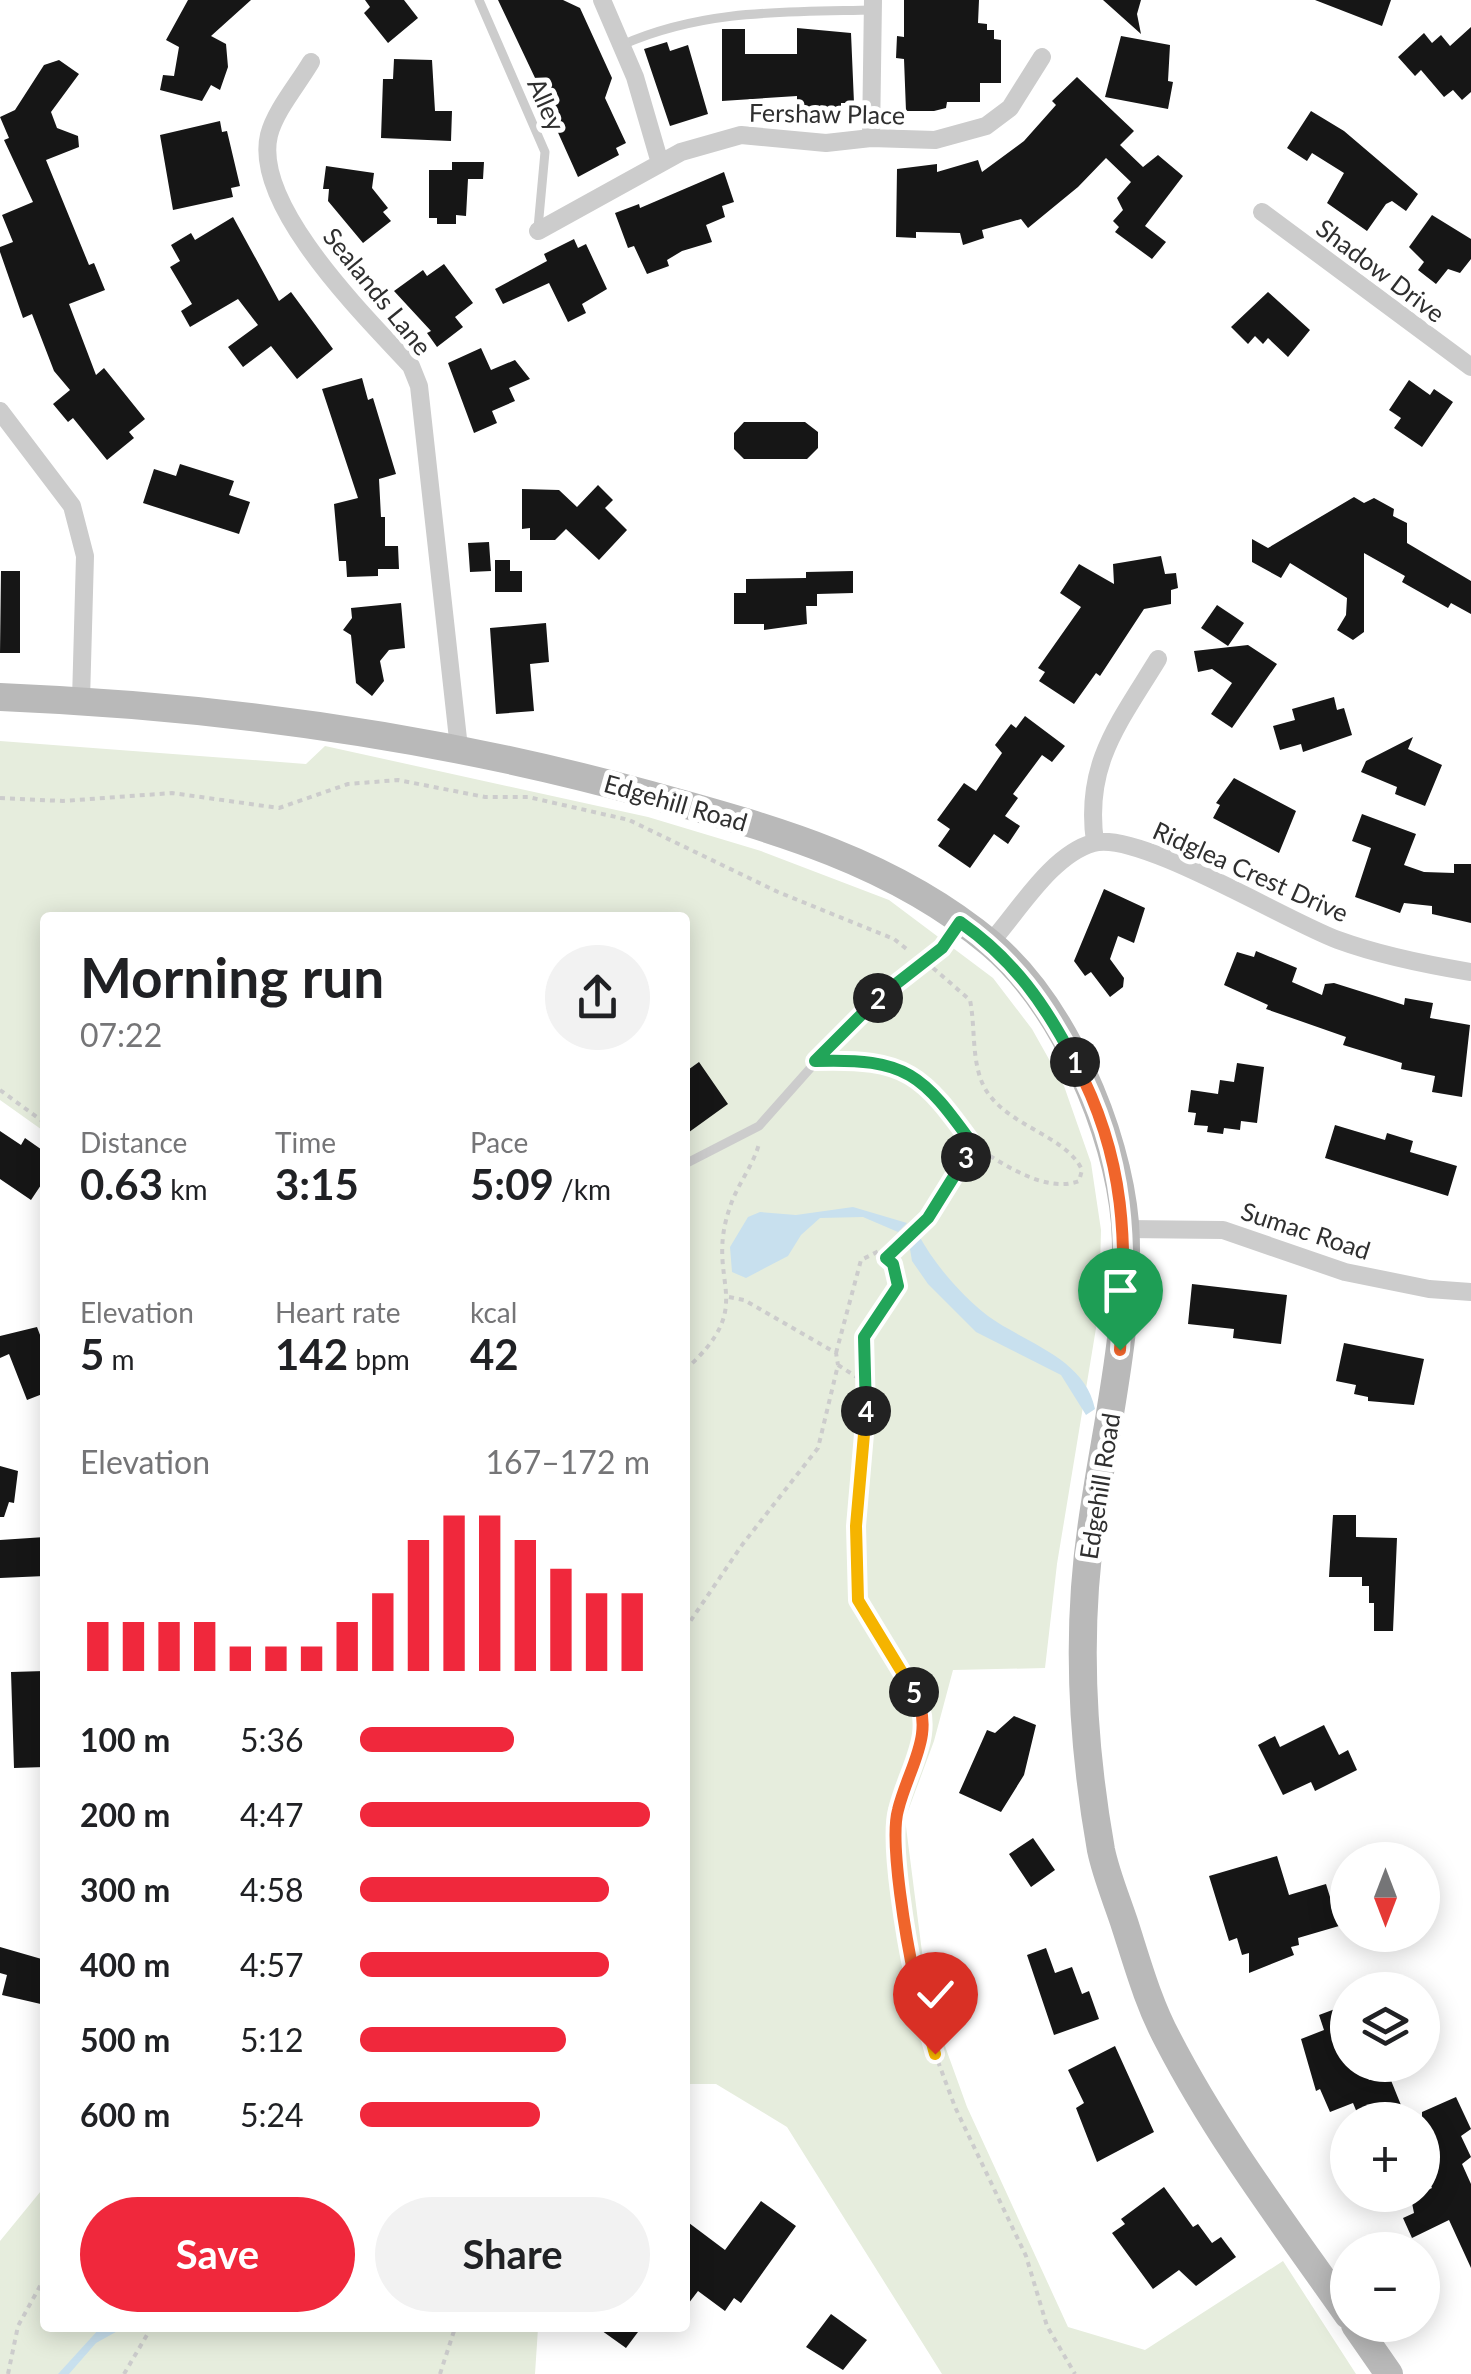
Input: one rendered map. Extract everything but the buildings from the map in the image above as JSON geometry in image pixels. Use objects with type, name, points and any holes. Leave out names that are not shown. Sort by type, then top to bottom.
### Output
[{"type":"street","points":[[602,0],[622,45],[660,163]]},
{"type":"street","points":[[871,138],[873,5]]},
{"type":"street","name":"Fershaw Place","points":[[538,231],[681,152],[741,135],[826,143],[871,138],[935,140],[986,126],[1010,108],[1042,57]]},
{"type":"street","name":"Sealands Lane","points":[[312,62],[269,133],[273,182],[306,242],[411,366],[419,386],[459,748]]},
{"type":"street","name":"Shadow Drive","points":[[1262,212],[1471,368]]},
{"type":"street","points":[[0,411],[72,506],[85,556],[81,700]]},
{"type":"street","points":[[990,943],[1064,858],[1095,842],[1090,806],[1096,770],[1105,746],[1158,659]]},
{"type":"street","name":"Edgehill Road","points":[[0,696],[182,708],[459,748],[556,768],[835,850],[885,872],[990,943],[1019,970],[1049,1011],[1085,1081],[1107,1136],[1125,1229],[1120,1350],[1082,1608],[1085,1707],[1102,1856],[1165,2036],[1220,2131],[1330,2288]]},
{"type":"street","name":"Ridglea Crest Drive","points":[[1095,842],[1108,840],[1153,850],[1265,909],[1340,940],[1471,972]]},
{"type":"street","name":"Sumac Road","points":[[1125,1229],[1224,1230],[1345,1272],[1428,1289],[1471,1292]]},
{"type":"street","points":[[1367,2342],[1389,2374]]},
{"type":"lane","name":"Alley","points":[[479,0],[546,152],[538,231]]},
{"type":"lane","points":[[622,45],[662,28],[727,13],[873,5]]},
{"type":"lane","points":[[690,1161],[755,1128],[815,1061],[902,975],[924,962],[960,922]]},
{"type":"path","points":[[0,798],[62,802],[172,793],[279,808],[348,784],[398,780],[485,797],[528,797],[629,820],[778,892],[894,938],[924,962],[970,1000],[980,1079],[989,1093],[1012,1116],[1076,1157],[1082,1170],[1078,1180],[1065,1186],[1010,1168],[974,1146],[934,1090],[913,1076],[854,1060],[815,1061]]},
{"type":"path","points":[[0,1090],[40,1118]]},
{"type":"path","points":[[690,1365],[712,1345],[725,1322],[729,1297],[721,1273],[721,1250],[730,1208],[760,1145],[755,1128]]},
{"type":"path","points":[[886,1258],[928,1218],[974,1146]]},
{"type":"path","points":[[690,1622],[742,1545],[818,1448],[838,1365],[836,1353],[861,1260],[879,1252],[893,1264],[898,1286],[864,1337],[866,1383],[856,1526],[858,1600],[924,1710],[924,1740],[896,1818],[920,2007],[955,2108],[1026,2256],[1047,2326],[1076,2374]]},
{"type":"path","points":[[729,1297],[744,1300],[836,1353]]},
{"type":"path","points":[[838,1365],[866,1383]]},
{"type":"path","points":[[8,2374],[18,2326],[40,2286]]},
{"type":"path","points":[[124,2374],[149,2332]]},
{"type":"path","points":[[440,2374],[454,2332]]},
{"type":"green space","points":[[0,741],[306,764],[325,746],[648,817],[761,851],[889,900],[993,978],[1032,1029],[1064,1086],[1091,1163],[1101,1230],[1099,1310],[1057,1564],[1045,1668],[953,1670],[934,1741],[905,1819],[928,1999],[967,2107],[1068,2327],[1145,2350],[1283,2261],[1330,2334],[1330,2342],[1335,2342],[1356,2374],[942,2374],[787,2127],[716,2084],[690,2084],[690,912],[40,912],[40,1128],[0,1100]]},
{"type":"green space","points":[[40,2192],[40,2332],[538,2332],[535,2374],[0,2374],[0,2241]]},
{"type":"water","points":[[853,1207],[907,1223],[898,1232],[863,1217],[820,1218],[801,1235],[788,1256],[746,1278],[732,1272],[730,1247],[748,1217],[760,1212],[796,1215]]},
{"type":"water","points":[[918,1234],[940,1268],[988,1316],[1067,1364],[1089,1391],[1095,1409],[1086,1415],[1061,1375],[976,1332],[928,1284],[912,1261],[909,1243]]},
{"type":"water","points":[[96,2332],[116,2332],[96,2343],[69,2374],[58,2374]]},
{"type":"route","points":[[935,2054],[913,1972],[897,1850],[896,1818],[924,1740],[924,1710],[858,1600],[856,1526],[866,1414],[864,1337],[898,1286],[893,1264],[886,1258],[928,1218],[974,1146],[934,1090],[913,1076],[888,1065],[854,1060],[815,1061],[902,975],[942,948],[960,922],[1019,970],[1049,1011],[1085,1081],[1107,1136],[1125,1229],[1120,1350]]}]
